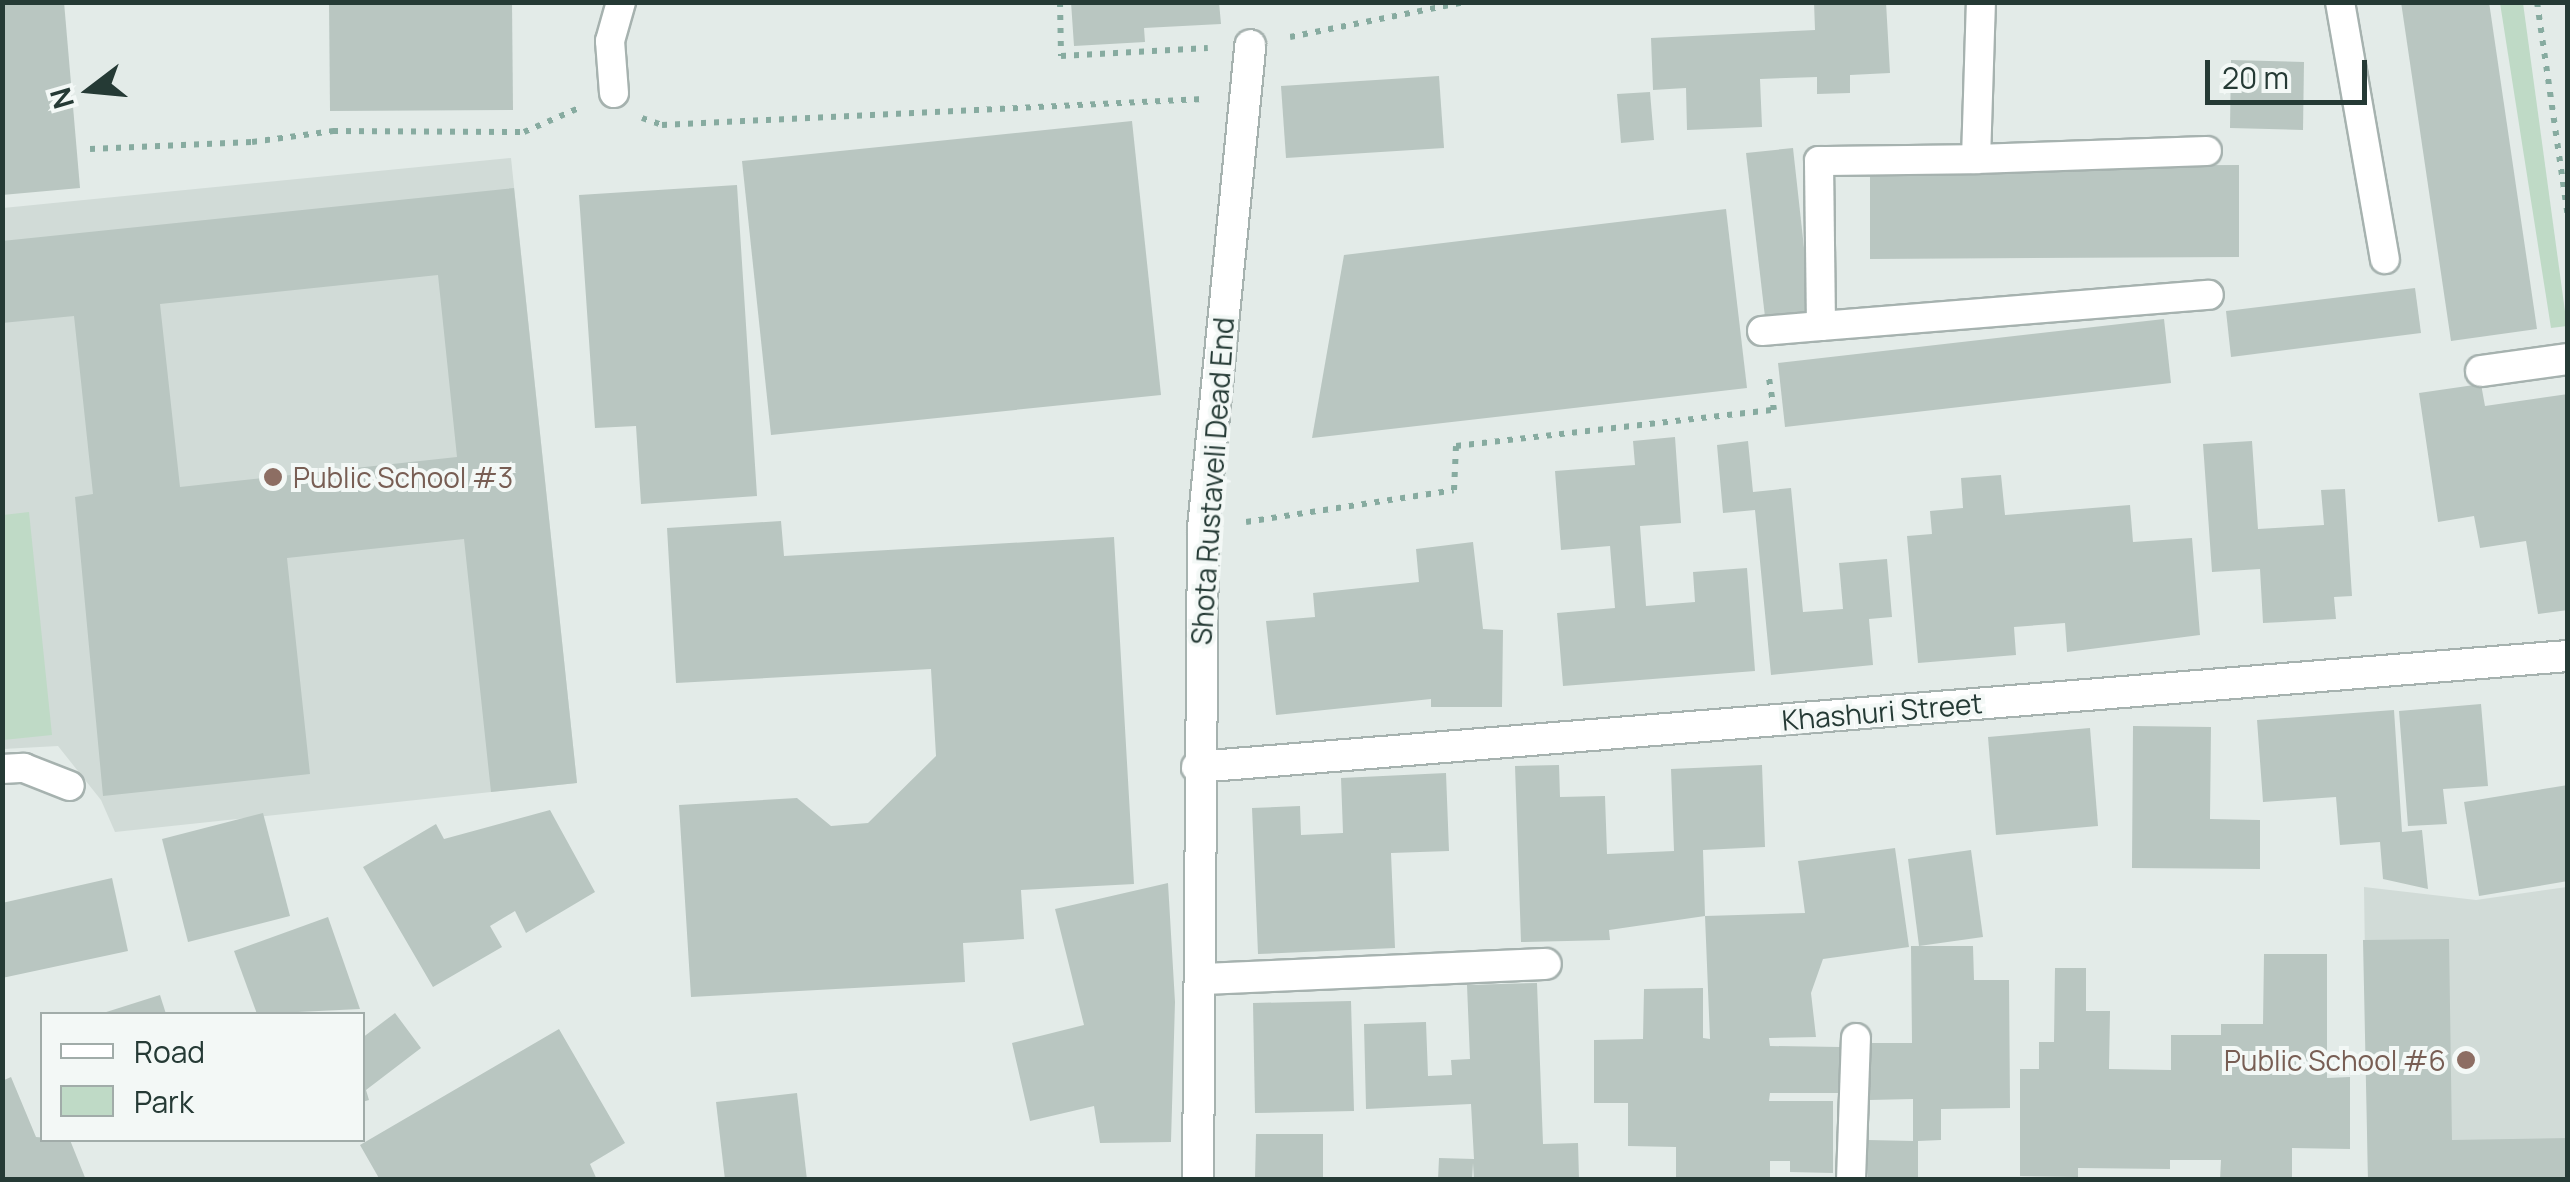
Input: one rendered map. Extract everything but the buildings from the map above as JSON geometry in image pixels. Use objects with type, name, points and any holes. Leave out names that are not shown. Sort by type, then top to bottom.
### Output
[{"type":"street","name":"Shota Rustaveli Dead End","points":[[1198,1180],[1202,978],[1197,767],[1202,528],[1250,45]]},
{"type":"street","points":[[2482,371],[2568,358]]},
{"type":"street","name":"Khashuri Street","points":[[1197,767],[2568,656]]},
{"type":"street","points":[[1202,978],[1546,964]]},
{"type":"lane","points":[[614,93],[610,41],[620,2]]},
{"type":"lane","points":[[1976,158],[1981,2]]},
{"type":"lane","points":[[2340,2],[2385,259]]},
{"type":"lane","points":[[1821,326],[1820,161],[2207,152]]},
{"type":"lane","points":[[1762,332],[2209,295]]},
{"type":"lane","points":[[2,768],[24,768],[70,786]]},
{"type":"lane","points":[[1850,1180],[1856,1038]]},
{"type":"path","points":[[1060,2],[1062,56],[1250,45],[1465,2]]},
{"type":"path","points":[[2537,2],[2568,218]]},
{"type":"path","points":[[90,149],[252,142],[333,130],[524,132],[614,93],[641,118],[662,126],[1244,97]]},
{"type":"path","points":[[1202,528],[1454,490],[1456,446],[1774,410],[1762,332]]},
{"type":"shaded area","name":"Public School #3","points":[[511,158],[577,783],[115,832],[101,800],[58,746],[3,749],[3,208]]},
{"type":"shaded area","name":"Public School #6","points":[[2364,887],[2476,900],[2567,887],[2567,1179],[2368,1179]]},
{"type":"green space","points":[[2500,3],[2523,3],[2567,326],[2551,328]]},
{"type":"green space","points":[[29,512],[52,735],[3,740],[3,515]]},
{"type":"place","name":"Public School #3","points":[[273,477]]},
{"type":"place","name":"Public School #6","points":[[2466,1060]]}]
